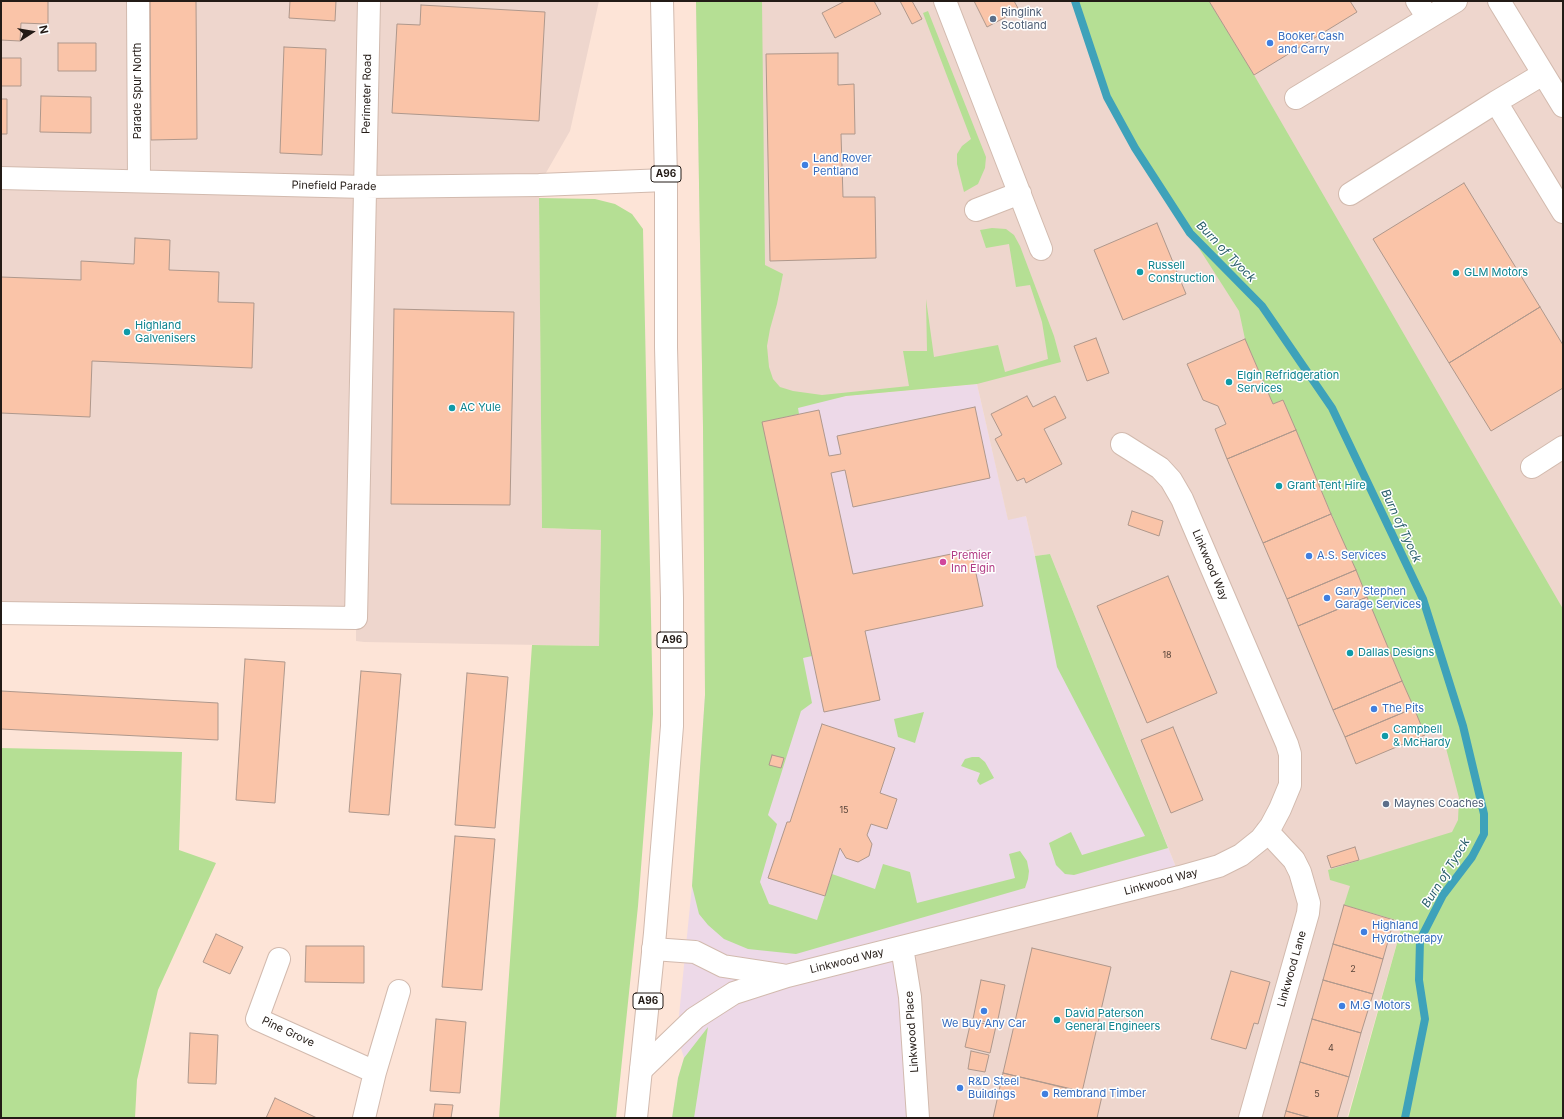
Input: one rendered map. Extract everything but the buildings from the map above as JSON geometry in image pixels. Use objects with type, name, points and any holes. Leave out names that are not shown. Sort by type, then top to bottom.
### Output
[{"type":"main road","name":"Parade Spur North","points":[[138,1],[139,181]]},
{"type":"main road","name":"Perimeter Road","points":[[1,613],[356,618],[369,1]]},
{"type":"main road","name":"A96","points":[[636,1118],[654,949],[672,726],[672,598],[666,347],[666,180],[662,1]]},
{"type":"main road","points":[[945,1],[1041,249]]},
{"type":"main road","points":[[1296,98],[1423,10],[1456,1]]},
{"type":"main road","points":[[1499,1],[1563,106]]},
{"type":"main road","points":[[1350,194],[1543,74]]},
{"type":"main road","points":[[1496,102],[1563,212]]},
{"type":"main road","name":"Pinefield Parade","points":[[1,178],[365,187],[531,185],[666,180]]},
{"type":"main road","points":[[976,210],[1020,193]]},
{"type":"main road","name":"Linkwood Way","points":[[641,1070],[695,1018],[734,993],[787,976],[1219,866],[1241,855],[1267,831],[1280,809],[1290,785],[1290,754],[1182,499],[1171,480],[1160,468],[1122,444]]},
{"type":"main road","points":[[1532,467],[1563,447]]},
{"type":"main road","name":"Linkwood Lane","points":[[1250,1118],[1308,913],[1309,902],[1300,872],[1294,860],[1267,831]]},
{"type":"main road","name":"Linkwood Place","points":[[902,947],[910,997],[918,1118]]},
{"type":"main road","points":[[654,949],[695,952],[723,966],[787,976]]},
{"type":"main road","name":"Pine Grove","points":[[279,959],[257,1019],[375,1072]]},
{"type":"main road","points":[[364,1118],[375,1072],[399,991]]},
{"type":"shaded area","points":[[1,1],[599,1],[570,131],[539,185],[542,528],[601,530],[599,646],[364,642],[356,641],[356,618],[1,613]]},
{"type":"shaded area","points":[[696,1],[1563,1],[1563,1077],[1403,922],[1347,1118],[918,1118],[902,947],[1180,877],[1050,554],[1035,556],[1026,516],[1008,520],[977,384],[846,396],[703,427]]},
{"type":"shaded area","points":[[977,384],[1008,519],[1026,516],[1035,556],[1050,554],[1180,877],[918,1118],[672,1118],[678,1078],[684,1058],[677,1035],[692,886],[705,695],[703,427],[846,396]]},
{"type":"green space","points":[[696,1],[762,1],[765,265],[783,274],[767,346],[769,367],[773,379],[780,387],[793,391],[822,395],[909,386],[903,351],[927,351],[926,299],[934,357],[998,345],[1005,372],[1048,359],[1042,322],[1030,285],[1016,287],[1009,244],[986,248],[980,230],[992,228],[1006,229],[1014,235],[1020,246],[1054,336],[1061,362],[977,384],[846,396],[798,408],[799,414],[763,422],[812,656],[803,658],[812,703],[801,711],[768,815],[777,824],[760,882],[769,904],[817,920],[832,874],[875,889],[883,864],[910,872],[917,903],[1015,878],[1009,854],[1020,851],[1027,861],[1029,871],[1025,888],[796,954],[748,949],[724,939],[708,925],[699,914],[692,886],[705,695],[703,427]]},
{"type":"green space","points":[[1075,1],[1209,1],[1254,75],[1563,609],[1563,1118],[1348,1118],[1403,922],[1344,905],[1350,886],[1330,880],[1328,870],[1452,832],[1458,820],[1459,798],[1441,729],[1425,735],[1283,400],[1273,404],[1245,339],[1239,311],[1135,148],[1107,97]]},
{"type":"green space","points":[[928,11],[986,157],[985,168],[978,184],[964,192],[957,164],[957,154],[962,146],[971,139],[923,13]]},
{"type":"green space","points":[[539,198],[595,199],[615,204],[632,214],[643,229],[653,714],[638,906],[616,1118],[499,1118],[532,645],[599,646],[601,530],[542,528]]},
{"type":"green space","points":[[1050,554],[1168,848],[1074,875],[1065,874],[1056,865],[1049,843],[1071,832],[1082,855],[1145,836],[1057,667],[1035,556]]},
{"type":"green space","points":[[924,712],[915,743],[898,737],[894,719]]},
{"type":"green space","points":[[1,748],[182,752],[179,850],[216,863],[158,990],[137,1080],[135,1118],[1,1118]]},
{"type":"green space","points":[[979,757],[985,762],[994,778],[980,785],[977,781],[980,773],[961,766],[965,759]]},
{"type":"green space","points":[[708,1027],[694,1118],[672,1118],[678,1078],[684,1058]]},
{"type":"waterway","name":"Burn of Tyock","points":[[1075,1],[1107,97],[1135,148],[1190,233],[1262,306],[1332,408],[1423,599],[1463,726],[1484,814],[1484,834],[1472,857],[1443,895],[1420,940],[1419,980],[1425,1019],[1405,1118]]},
{"type":"place","name":"Ringlink Scotland","points":[[993,19]]},
{"type":"place","name":"Booker Cash and Carry","points":[[1270,43]]},
{"type":"place","name":"Land Rover Pentland","points":[[805,165]]},
{"type":"place","name":"Russell Construction","points":[[1140,272]]},
{"type":"place","name":"GLM Motors","points":[[1456,273]]},
{"type":"place","name":"Highland Galvenisers","points":[[127,332]]},
{"type":"place","name":"Elgin Refridgeration Services","points":[[1229,382]]},
{"type":"place","name":"AC Yule","points":[[452,408]]},
{"type":"place","name":"Grant Tent Hire","points":[[1279,486]]},
{"type":"place","name":"A.S. Services","points":[[1309,556]]},
{"type":"place","name":"Premier Inn Elgin","points":[[943,562]]},
{"type":"place","name":"Gary Stephen Garage Services","points":[[1327,598]]},
{"type":"place","name":"Dallas Designs","points":[[1350,653]]},
{"type":"place","name":"The Pits","points":[[1374,709]]},
{"type":"place","name":"Campbell & McHardy","points":[[1385,736]]},
{"type":"place","name":"Maynes Coaches","points":[[1386,804]]},
{"type":"place","name":"Highland Hydrotherapy","points":[[1364,932]]},
{"type":"place","name":"M.G Motors","points":[[1342,1006]]},
{"type":"place","name":"We Buy Any Car","points":[[984,1011]]},
{"type":"place","name":"David Paterson General Engineers","points":[[1057,1020]]},
{"type":"place","name":"R&D Steel Buildings","points":[[960,1088]]},
{"type":"place","name":"Rembrand Timber","points":[[1045,1094]]}]
